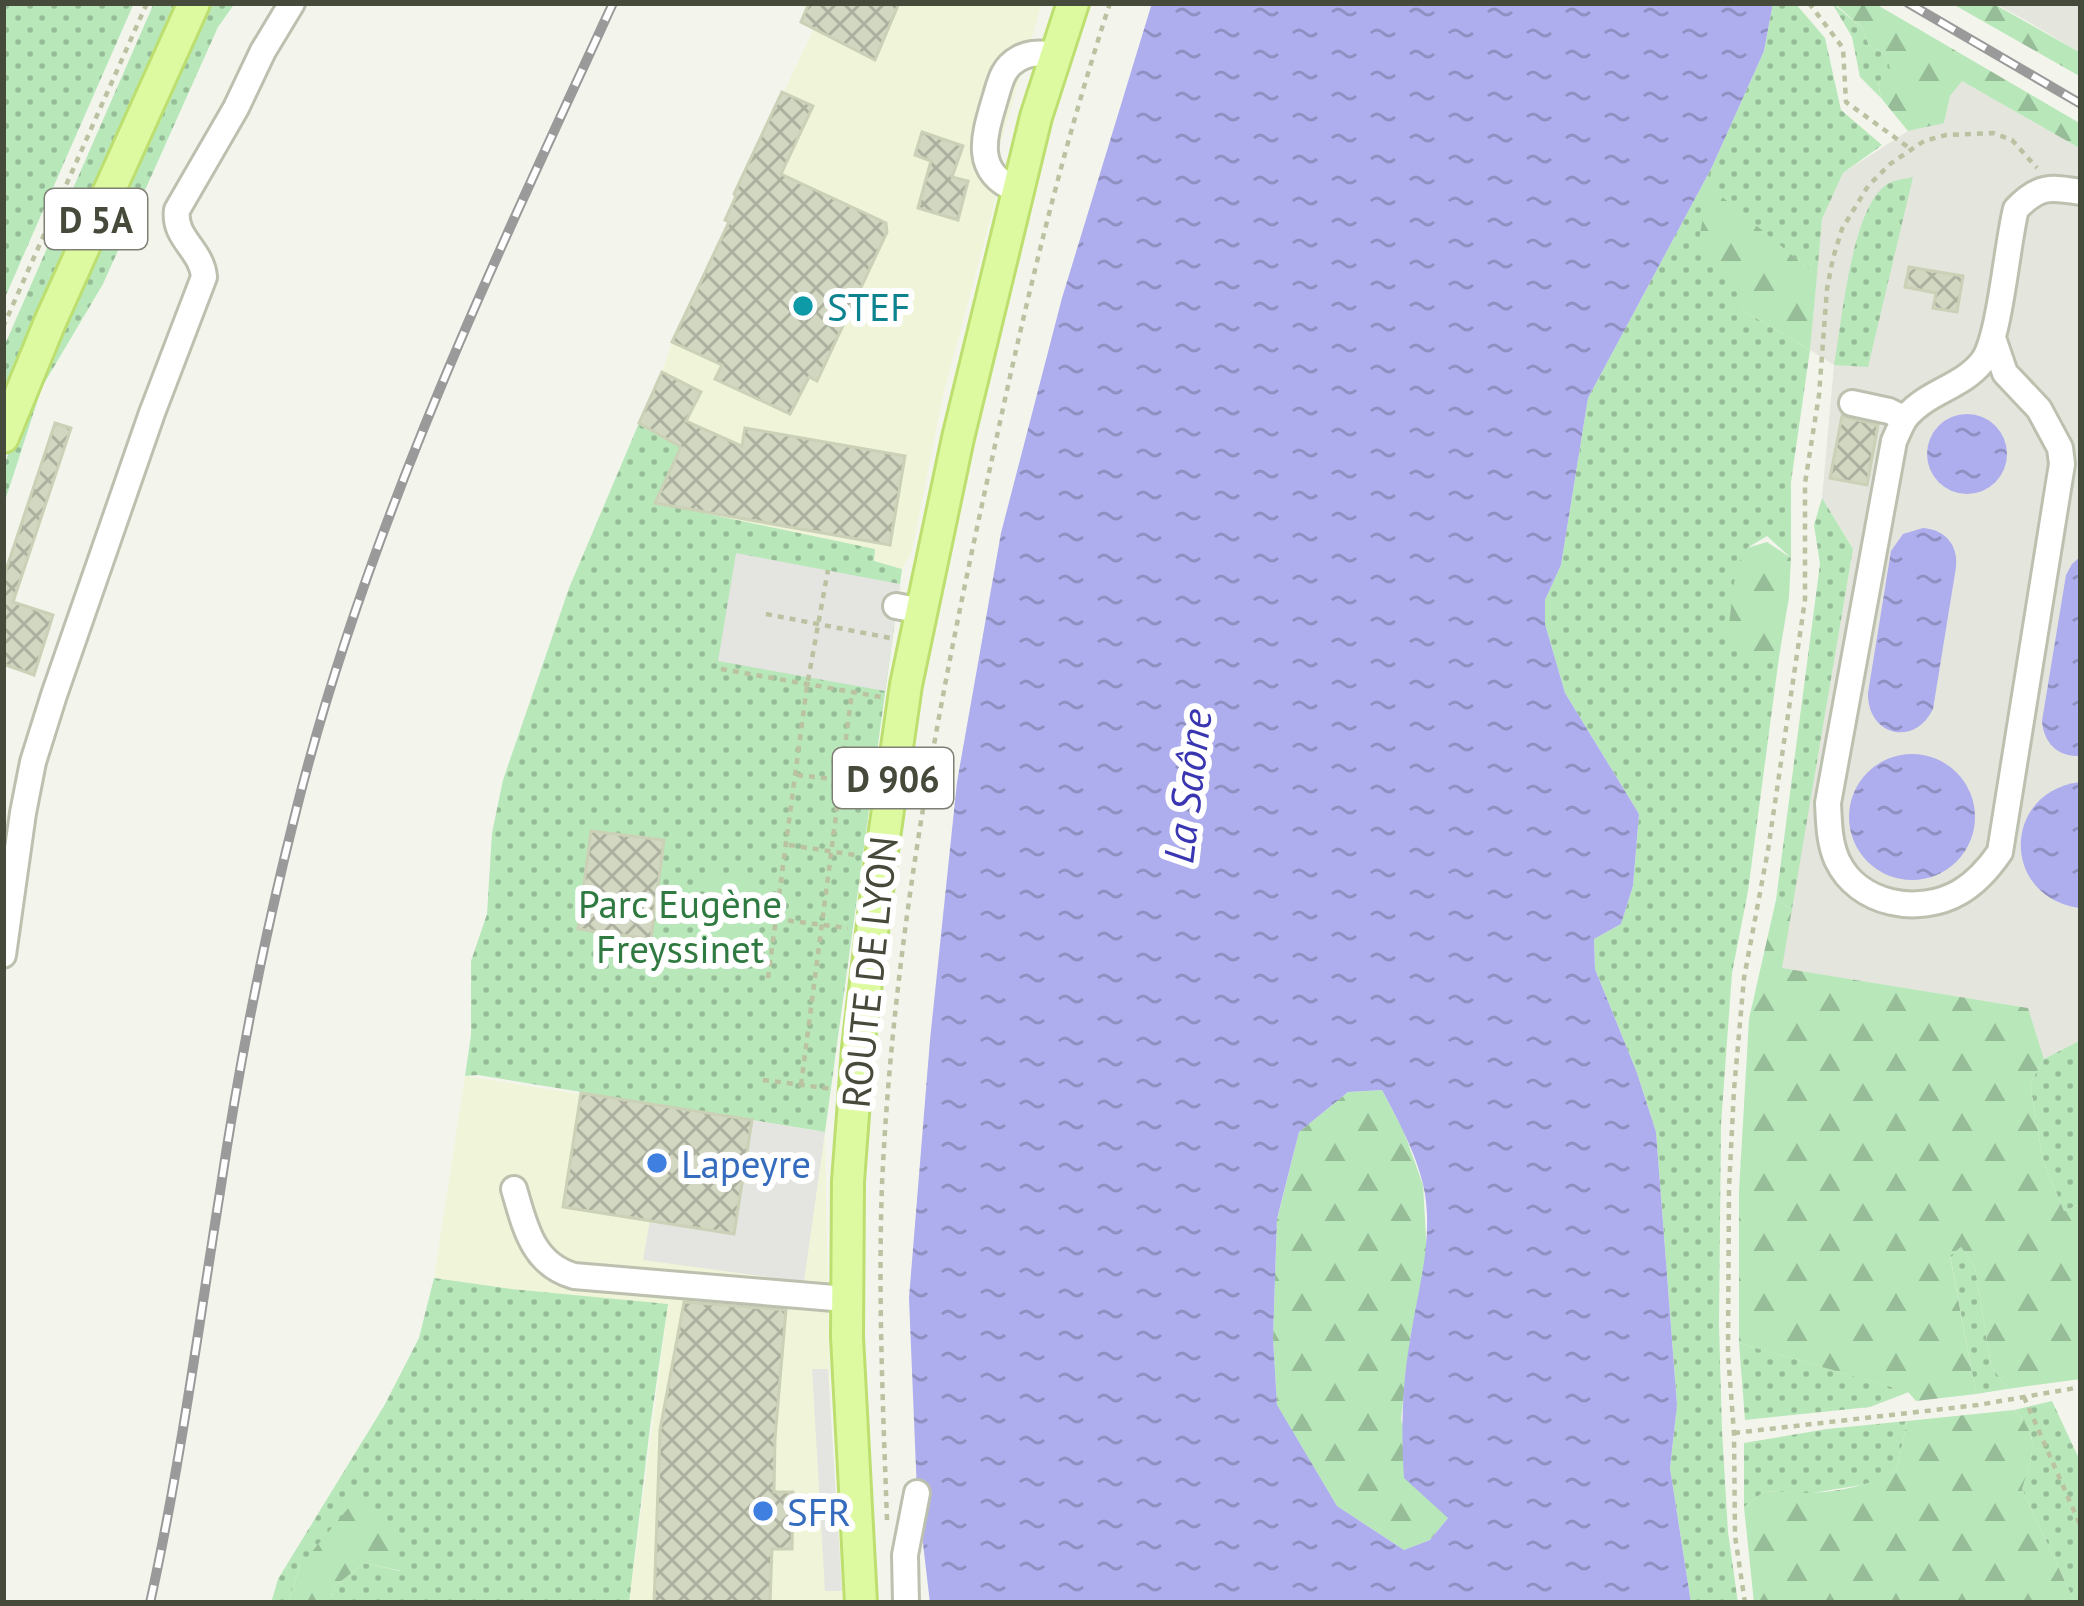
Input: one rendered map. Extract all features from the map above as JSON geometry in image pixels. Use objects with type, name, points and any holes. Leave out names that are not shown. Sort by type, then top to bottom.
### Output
[{"type":"main road","name":"D 5A","points":[[3,437],[194,3]]},
{"type":"main road","name":"ROUTE DE LYON","points":[[861,1603],[846,1297],[848,1181],[856,1068],[906,685],[909,608],[958,438],[1036,116],[1073,3]]},
{"type":"street","points":[[3,955],[33,762],[152,413],[204,277],[203,266],[176,225],[176,210],[292,3]]},
{"type":"street","points":[[1017,190],[994,172],[986,159],[983,138],[1004,70],[1035,52],[1056,54]]},
{"type":"street","points":[[1993,338],[2005,373],[2039,409],[2060,448],[2062,464],[2000,852],[1972,885],[1954,896],[1928,903],[1884,901],[1866,895],[1837,861],[1828,803],[1894,441],[1904,418],[1920,403],[1984,361],[1993,338],[2016,208],[2030,195],[2050,188],[2081,192]]},
{"type":"street","points":[[1852,403],[1904,418]]},
{"type":"street","points":[[514,1189],[529,1237],[542,1259],[560,1272],[846,1297]]},
{"type":"street","points":[[906,1603],[905,1556],[916,1493]]},
{"type":"path","points":[[3,327],[147,3]]},
{"type":"path","points":[[888,1538],[881,1402],[882,1184],[924,795],[1019,331],[1070,132],[1110,3]]},
{"type":"path","points":[[1809,3],[1843,48],[1846,102],[1910,148]]},
{"type":"path","points":[[1744,1603],[1735,1537],[1728,1354],[1729,1208],[1739,1017],[1804,600],[1804,483],[1833,258],[1842,229],[1868,186],[1910,148],[1946,135],[1993,134],[2012,140],[2050,188]]},
{"type":"path","points":[[768,978],[828,570]]},
{"type":"path","points":[[766,614],[903,641]]},
{"type":"path","points":[[721,669],[892,699]]},
{"type":"path","points":[[801,1085],[852,692]]},
{"type":"path","points":[[796,775],[880,784]]},
{"type":"path","points":[[788,845],[881,858]]},
{"type":"path","points":[[776,919],[860,929]]},
{"type":"path","points":[[763,1080],[844,1090]]},
{"type":"path","points":[[1734,1433],[1978,1405],[2081,1387]]},
{"type":"path","points":[[2024,1397],[2081,1527]]},
{"type":"shaded area","points":[[809,3],[1042,3],[990,179],[996,198],[943,396],[912,551],[902,569],[874,561],[874,549],[655,503],[675,444],[639,423],[729,223],[725,220],[734,194],[814,29],[801,22]]},
{"type":"shaded area","points":[[1994,3],[2081,3],[2081,53],[2027,21]]},
{"type":"shaded area","points":[[1962,81],[2081,149],[2081,1040],[2044,1059],[2028,1008],[1781,968],[1853,549],[1822,498],[1834,365],[1810,350],[1822,219],[1843,173],[1908,131],[1944,122],[1950,96]]},
{"type":"shaded area","points":[[736,553],[900,584],[885,691],[718,661]]},
{"type":"shaded area","points":[[465,1076],[825,1132],[831,1438],[844,1603],[629,1603],[668,1305],[434,1278]]},
{"type":"shaded area","points":[[752,1120],[825,1132],[804,1282],[643,1260],[650,1220],[734,1233]]},
{"type":"shaded area","points":[[812,1369],[828,1369],[842,1591],[825,1591]]},
{"type":"green space","points":[[3,3],[134,3],[3,302]]},
{"type":"green space","points":[[154,3],[181,3],[144,75],[3,397],[3,349]]},
{"type":"green space","points":[[208,3],[235,3],[218,27],[103,284],[42,387],[3,507],[3,468],[24,412]]},
{"type":"green space","points":[[1773,3],[1795,3],[1825,38],[1841,110],[1882,145],[1843,173],[1822,219],[1817,276],[1720,196],[1713,171],[1698,251],[1732,279],[1744,311],[1810,350],[1791,482],[1791,558],[1767,536],[1747,548],[1749,658],[1779,657],[1748,891],[1732,973],[1721,1124],[1722,1431],[1738,1603],[1691,1603],[1670,1468],[1677,1405],[1656,1132],[1595,969],[1594,939],[1621,924],[1633,886],[1639,814],[1565,693],[1545,624],[1545,600],[1561,565],[1588,398],[1712,167],[1764,51]]},
{"type":"green space","points":[[1832,3],[1861,27],[1869,45],[1886,55],[1894,79],[1878,82],[1881,98],[1860,77],[1852,37]]},
{"type":"green space","points":[[1834,3],[1874,3],[2081,124],[2081,149],[1962,81],[1950,96],[1944,123],[1908,131],[1881,98],[1878,81],[1893,78],[1886,55],[1869,45],[1861,27]]},
{"type":"green space","points":[[1951,3],[1992,3],[2081,53],[2081,77]]},
{"type":"green space","points":[[1712,167],[1721,196],[1817,276],[1810,350],[1744,311],[1731,279],[1697,251]]},
{"type":"green space","points":[[1913,177],[1868,367],[1834,365],[1850,268],[1864,218],[1886,185]]},
{"type":"green space","name":"Parc Eugène Freyssinet","points":[[639,423],[682,446],[656,503],[875,549],[874,561],[902,569],[825,1132],[465,1076],[471,1035],[471,961],[487,914],[492,833],[503,780],[569,588]]},
{"type":"green space","points":[[1822,498],[1853,549],[1792,909],[1776,900],[1820,564],[1814,525]]},
{"type":"green space","points":[[1767,542],[1791,558],[1789,597],[1779,657],[1749,659],[1727,641],[1736,568],[1747,548]]},
{"type":"green space","points":[[711,872],[758,878],[748,959],[701,953]]},
{"type":"green space","points":[[1776,900],[1792,909],[1782,968],[2028,1008],[2044,1059],[2030,1084],[2043,1161],[2064,1211],[2081,1204],[2081,1379],[2007,1389],[1991,1365],[1975,1267],[1961,1247],[1950,1256],[1976,1394],[1916,1401],[1908,1392],[1739,1343],[1739,1191],[1749,1019]]},
{"type":"green space","points":[[2081,1040],[2081,1204],[2064,1211],[2043,1161],[2030,1084],[2044,1059]]},
{"type":"green space","points":[[1382,1090],[1423,1185],[1427,1254],[1401,1420],[1448,1518],[1430,1540],[1404,1550],[1337,1506],[1277,1406],[1273,1338],[1277,1220],[1299,1132],[1348,1092]]},
{"type":"green space","points":[[1961,1247],[1975,1267],[1991,1365],[2007,1389],[1976,1394],[1950,1255]]},
{"type":"green space","points":[[434,1278],[668,1304],[629,1603],[330,1603],[335,1586],[364,1563],[400,1571],[395,1528],[300,1566],[288,1603],[271,1603],[278,1579],[384,1406],[419,1338]]},
{"type":"green space","points":[[1739,1343],[1909,1392],[1870,1407],[1745,1420]]},
{"type":"green space","points":[[2052,1401],[2081,1463],[2081,1603],[2075,1603],[2022,1489],[2031,1438],[2014,1410]]},
{"type":"green space","points":[[2014,1410],[2031,1438],[2022,1489],[2075,1603],[1754,1603],[1744,1507],[1765,1491],[1816,1492],[1866,1484],[1897,1469],[1907,1421]]},
{"type":"green space","points":[[1907,1421],[1897,1469],[1873,1483],[1806,1494],[1765,1491],[1744,1507],[1744,1443]]},
{"type":"green space","points":[[360,1494],[395,1528],[402,1571],[364,1563],[335,1586],[330,1603],[288,1603],[300,1566]]},
{"type":"water","name":"La Saône","points":[[1152,3],[1773,3],[1764,51],[1712,167],[1588,398],[1561,565],[1545,600],[1545,624],[1565,693],[1639,814],[1633,886],[1621,924],[1594,939],[1595,969],[1656,1132],[1677,1405],[1670,1468],[1691,1603],[930,1603],[917,1493],[909,1298],[930,1040],[957,782],[1001,533],[1062,298]],"holes":[[[1382,1090],[1420,1172],[1426,1204],[1424,1262],[1405,1374],[1404,1478],[1448,1518],[1430,1540],[1404,1550],[1337,1506],[1277,1405],[1273,1338],[1277,1219],[1299,1132],[1348,1092]]]},
{"type":"water","points":[[1967,414],[1996,425],[2007,454],[1996,483],[1967,494],[1938,483],[1927,454],[1938,425]]},
{"type":"water","points":[[1923,528],[1948,540],[1956,567],[1933,709],[1915,729],[1893,731],[1875,719],[1868,693],[1891,551],[1903,534]]},
{"type":"water","points":[[2081,556],[2081,756],[2054,748],[2042,721],[2066,575]]},
{"type":"water","points":[[1912,754],[1936,759],[1957,772],[1970,793],[1975,817],[1970,841],[1957,862],[1936,875],[1912,880],[1888,875],[1867,862],[1854,841],[1849,817],[1854,793],[1867,772],[1888,759]]},
{"type":"water","points":[[2081,782],[2079,908],[2053,900],[2035,885],[2024,865],[2021,844],[2025,823],[2036,804],[2055,790]]},
{"type":"building","points":[[809,3],[899,3],[875,60],[801,22]]},
{"type":"building","points":[[782,92],[813,106],[781,174],[886,223],[887,232],[817,381],[809,377],[790,414],[715,379],[722,365],[672,342],[729,222],[725,220],[734,194]]},
{"type":"building","points":[[922,132],[963,146],[952,177],[968,181],[958,220],[918,208],[931,161],[915,155]]},
{"type":"building","points":[[1909,267],[1963,276],[1957,312],[1933,308],[1936,293],[1905,287]]},
{"type":"building","points":[[662,372],[701,392],[686,421],[742,446],[745,428],[905,456],[890,545],[655,503],[681,447],[639,423]]},
{"type":"building","points":[[1842,416],[1878,425],[1867,485],[1830,478]]},
{"type":"building","points":[[55,423],[71,428],[13,602],[53,615],[34,675],[3,664],[3,579]]},
{"type":"building","points":[[591,831],[664,840],[651,939],[578,929]]},
{"type":"building","name":"Lapeyre","points":[[581,1093],[752,1120],[734,1234],[563,1207]]},
{"type":"building","points":[[684,1302],[786,1310],[774,1492],[793,1492],[792,1549],[772,1549],[770,1603],[654,1603],[660,1430]]},
{"type":"railway","points":[[150,1603],[180,1450],[253,1001],[284,858],[325,706],[358,603],[435,400],[613,3]]},
{"type":"railway","points":[[1908,3],[2081,104]]},
{"type":"place","name":"STEF","points":[[803,306]]},
{"type":"place","name":"Lapeyre","points":[[657,1163]]},
{"type":"place","name":"SFR","points":[[763,1511]]}]
